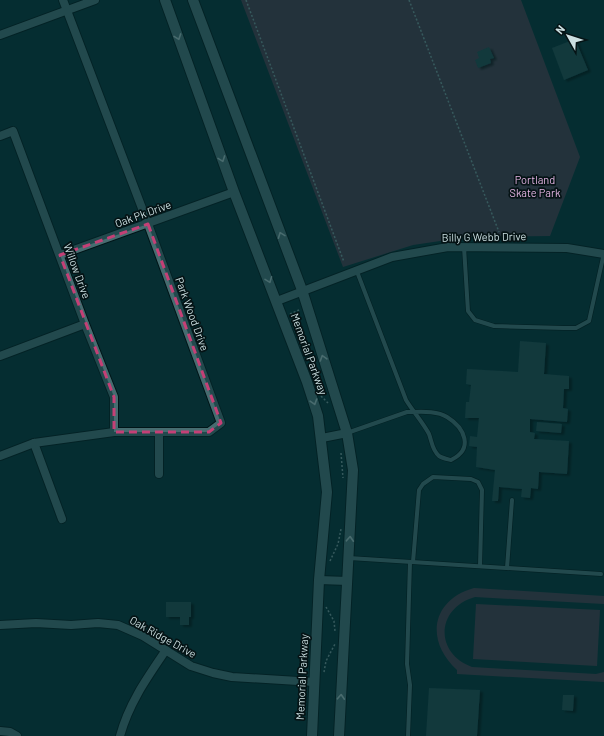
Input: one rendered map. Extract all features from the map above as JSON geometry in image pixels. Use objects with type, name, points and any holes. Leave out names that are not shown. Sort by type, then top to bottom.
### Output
[{"type":"street","name":"Park Wood Drive","points":[[0,456],[34,443],[114,432],[209,432],[221,423],[148,224],[63,0]]},
{"type":"street","points":[[0,34],[95,0]]},
{"type":"street","name":"Memorial Parkway","points":[[165,0],[234,192],[277,301],[318,416],[322,438],[327,492],[319,580],[312,736]]},
{"type":"street","name":"Memorial Parkway","points":[[193,0],[302,290],[347,433],[353,470],[339,736]]},
{"type":"street","name":"Willow Drive","points":[[0,136],[13,131],[114,397],[114,432]]},
{"type":"street","name":"Oak Pk Drive","points":[[60,255],[234,192]]},
{"type":"street","name":"Billy G Webb Drive","points":[[277,301],[392,256],[448,247],[567,248],[604,253]]},
{"type":"street","points":[[0,356],[85,324]]},
{"type":"street","points":[[159,433],[159,474]]},
{"type":"street","points":[[322,438],[347,433]]},
{"type":"street","points":[[34,443],[62,518]]},
{"type":"street","points":[[319,580],[348,581]]},
{"type":"street","name":"Oak Ridge Drive","points":[[0,625],[36,623],[71,625],[98,623],[118,625],[166,650],[191,666],[213,673],[232,677],[314,682]]},
{"type":"street","points":[[120,736],[126,714],[138,690],[166,650]]},
{"type":"street","points":[[0,731],[10,732],[17,736]]},
{"type":"lane","points":[[464,247],[468,311],[475,320],[494,326],[576,328],[589,321],[604,253]]},
{"type":"lane","points":[[347,433],[406,412],[414,412],[423,411],[446,416],[459,426],[464,437],[465,448],[459,456],[451,460],[440,457],[432,448],[429,434],[414,412],[406,400],[356,269]]},
{"type":"lane","points":[[408,736],[410,685],[407,664],[412,562],[419,490],[423,484],[433,477],[471,479],[478,482],[482,490],[480,566]]},
{"type":"lane","points":[[507,568],[512,500]]},
{"type":"lane","points":[[349,558],[600,574]]},
{"type":"path","points":[[246,0],[344,262]]},
{"type":"path","points":[[409,0],[499,232]]},
{"type":"highlighted area","points":[[148,224],[221,423],[209,432],[114,432],[114,397],[60,255]]},
{"type":"green space","name":"Portland Skate Park","points":[[241,0],[521,0],[580,157],[550,236],[467,237],[413,245],[343,267]]},
{"type":"green space","points":[[474,588],[604,596],[604,604],[475,597],[462,603],[453,611],[447,620],[445,631],[446,642],[451,652],[460,660],[472,667],[596,674],[604,672],[604,682],[457,674],[457,670],[447,659],[440,647],[437,634],[437,623],[441,612],[449,602],[460,594]]},
{"type":"green space","points":[[476,604],[600,610],[597,666],[473,659]]},
{"type":"building","points":[[575,39],[588,70],[564,80],[552,48]]},
{"type":"building","points":[[489,47],[494,58],[490,59],[491,63],[478,68],[475,60],[479,58],[477,52]]},
{"type":"building","points":[[520,341],[546,343],[544,374],[569,376],[569,389],[564,389],[563,408],[568,409],[567,422],[530,419],[530,432],[535,433],[534,439],[569,441],[567,474],[539,472],[538,489],[531,488],[530,498],[521,497],[522,489],[499,487],[498,501],[492,501],[495,470],[476,467],[477,447],[469,446],[470,436],[477,437],[479,418],[465,418],[466,402],[469,402],[471,385],[466,384],[467,369],[518,372]]},
{"type":"building","points":[[537,422],[562,424],[561,433],[536,431]]},
{"type":"building","points":[[166,602],[191,602],[191,617],[189,617],[189,625],[180,625],[180,617],[166,617]]},
{"type":"building","points":[[429,688],[480,690],[477,736],[426,736]]},
{"type":"building","points":[[563,695],[574,695],[573,711],[562,710]]}]
